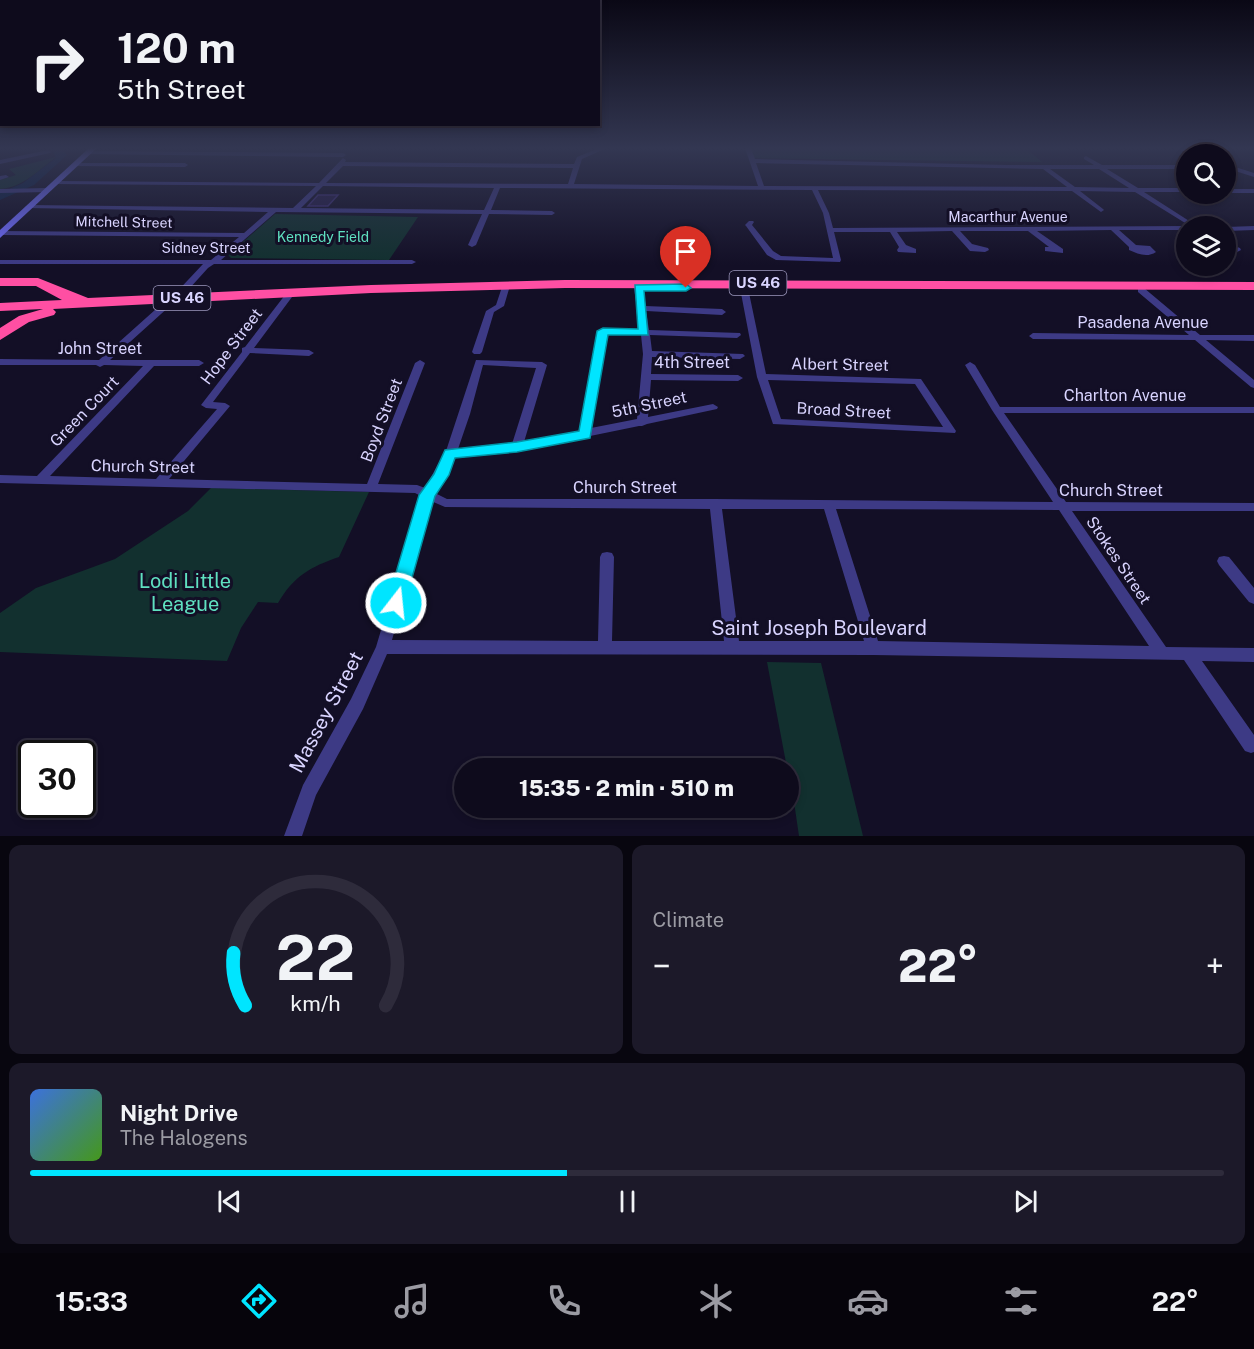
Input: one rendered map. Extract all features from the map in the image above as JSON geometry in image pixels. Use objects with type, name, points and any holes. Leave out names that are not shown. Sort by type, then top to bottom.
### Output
[{"type":"highway","points":[[0,284],[38,282],[68,297],[100,302]]},
{"type":"highway","points":[[0,284],[37,286],[39,291],[23,300],[0,307]]},
{"type":"highway","name":"US 46","points":[[0,307],[68,308],[172,301],[580,284],[1254,286]]},
{"type":"highway","name":"US 46","points":[[0,307],[505,289],[1254,291]]},
{"type":"highway","points":[[0,335],[24,319],[68,308]]},
{"type":"street","points":[[1,234],[51,187]]},
{"type":"street","points":[[294,211],[318,187]]},
{"type":"street","points":[[472,245],[498,187]]},
{"type":"street","points":[[668,187],[1176,190]]},
{"type":"street","points":[[1071,187],[1101,210]]},
{"type":"street","points":[[1129,187],[1177,216]]},
{"type":"street","points":[[751,222],[748,225],[774,256],[792,260],[837,260],[826,213],[814,188]]},
{"type":"street","points":[[1,191],[47,190]]},
{"type":"street","points":[[1236,191],[1254,191]]},
{"type":"street","points":[[28,207],[552,213]]},
{"type":"street","points":[[100,364],[172,301],[205,266],[213,262],[273,211]]},
{"type":"street","name":"Macarthur Avenue","points":[[830,230],[1176,228]]},
{"type":"street","points":[[1236,229],[1254,228]]},
{"type":"street","points":[[1030,229],[1052,248]]},
{"type":"street","points":[[1113,229],[1134,247]]},
{"type":"street","points":[[1244,229],[1254,233]]},
{"type":"street","points":[[892,230],[903,247]]},
{"type":"street","points":[[954,230],[973,246]]},
{"type":"street","name":"Mitchell Street","points":[[1,234],[246,235]]},
{"type":"street","name":"Sidney Street","points":[[0,262],[412,262]]},
{"type":"street","points":[[638,288],[648,354],[642,423]]},
{"type":"street","name":"Broad Street","points":[[744,288],[762,377],[777,422],[951,431],[918,381]]},
{"type":"street","points":[[477,352],[490,311],[500,306],[505,289]]},
{"type":"street","points":[[1141,290],[1254,385]]},
{"type":"street","name":"Hope Street","points":[[159,483],[225,405],[206,405],[288,297]]},
{"type":"street","points":[[641,308],[722,312]]},
{"type":"street","points":[[585,434],[603,331],[737,335]]},
{"type":"street","name":"Pasadena Avenue","points":[[1033,336],[1254,338]]},
{"type":"street","points":[[245,351],[309,353]]},
{"type":"street","points":[[648,354],[740,356]]},
{"type":"street","name":"John Street","points":[[0,362],[199,363]]},
{"type":"street","name":"Massey Street","points":[[293,836],[309,791],[357,704],[383,647],[427,495],[441,475],[450,453],[466,412],[479,362],[542,365],[517,447]]},
{"type":"street","name":"Boyd Street","points":[[371,488],[420,363]]},
{"type":"street","name":"Green Court","points":[[40,480],[150,364]]},
{"type":"street","name":"Stokes Street","points":[[970,365],[997,410],[1162,653]]},
{"type":"street","name":"4th Street","points":[[645,377],[738,378]]},
{"type":"street","name":"Albert Street","points":[[762,377],[918,381]]},
{"type":"street","name":"5th Street","points":[[450,453],[517,447],[713,407]]},
{"type":"street","name":"Charlton Avenue","points":[[997,410],[1254,410]]},
{"type":"street","name":"Church Street","points":[[0,479],[417,489],[445,503],[1254,507]]},
{"type":"street","points":[[716,503],[732,648]]},
{"type":"street","points":[[829,505],[873,648]]},
{"type":"street","points":[[605,646],[607,557]]},
{"type":"street","points":[[1224,561],[1254,598]]},
{"type":"street","name":"Saint Joseph Boulevard","points":[[383,647],[873,648],[1254,655]]},
{"type":"street","points":[[1189,655],[1251,745]]},
{"type":"green space","name":"Kennedy Field","points":[[275,214],[418,217],[389,260],[231,258],[228,255]]},
{"type":"green space","name":"Lodi Little League","points":[[211,488],[369,492],[339,557],[319,565],[297,579],[278,603],[258,602],[241,628],[227,661],[0,652],[0,613],[36,588],[115,559],[188,511]]},
{"type":"green space","points":[[767,662],[821,663],[863,836],[799,836],[796,818],[799,818],[799,758],[785,758]]},
{"type":"water","points":[[14,187],[29,187],[0,200],[0,193]]},
{"type":"building","points":[[318,195],[338,195],[328,206],[308,206]]},
{"type":"route","points":[[396,603],[427,495],[441,475],[450,453],[517,447],[585,434],[603,331],[644,332],[638,288],[686,288]]}]
